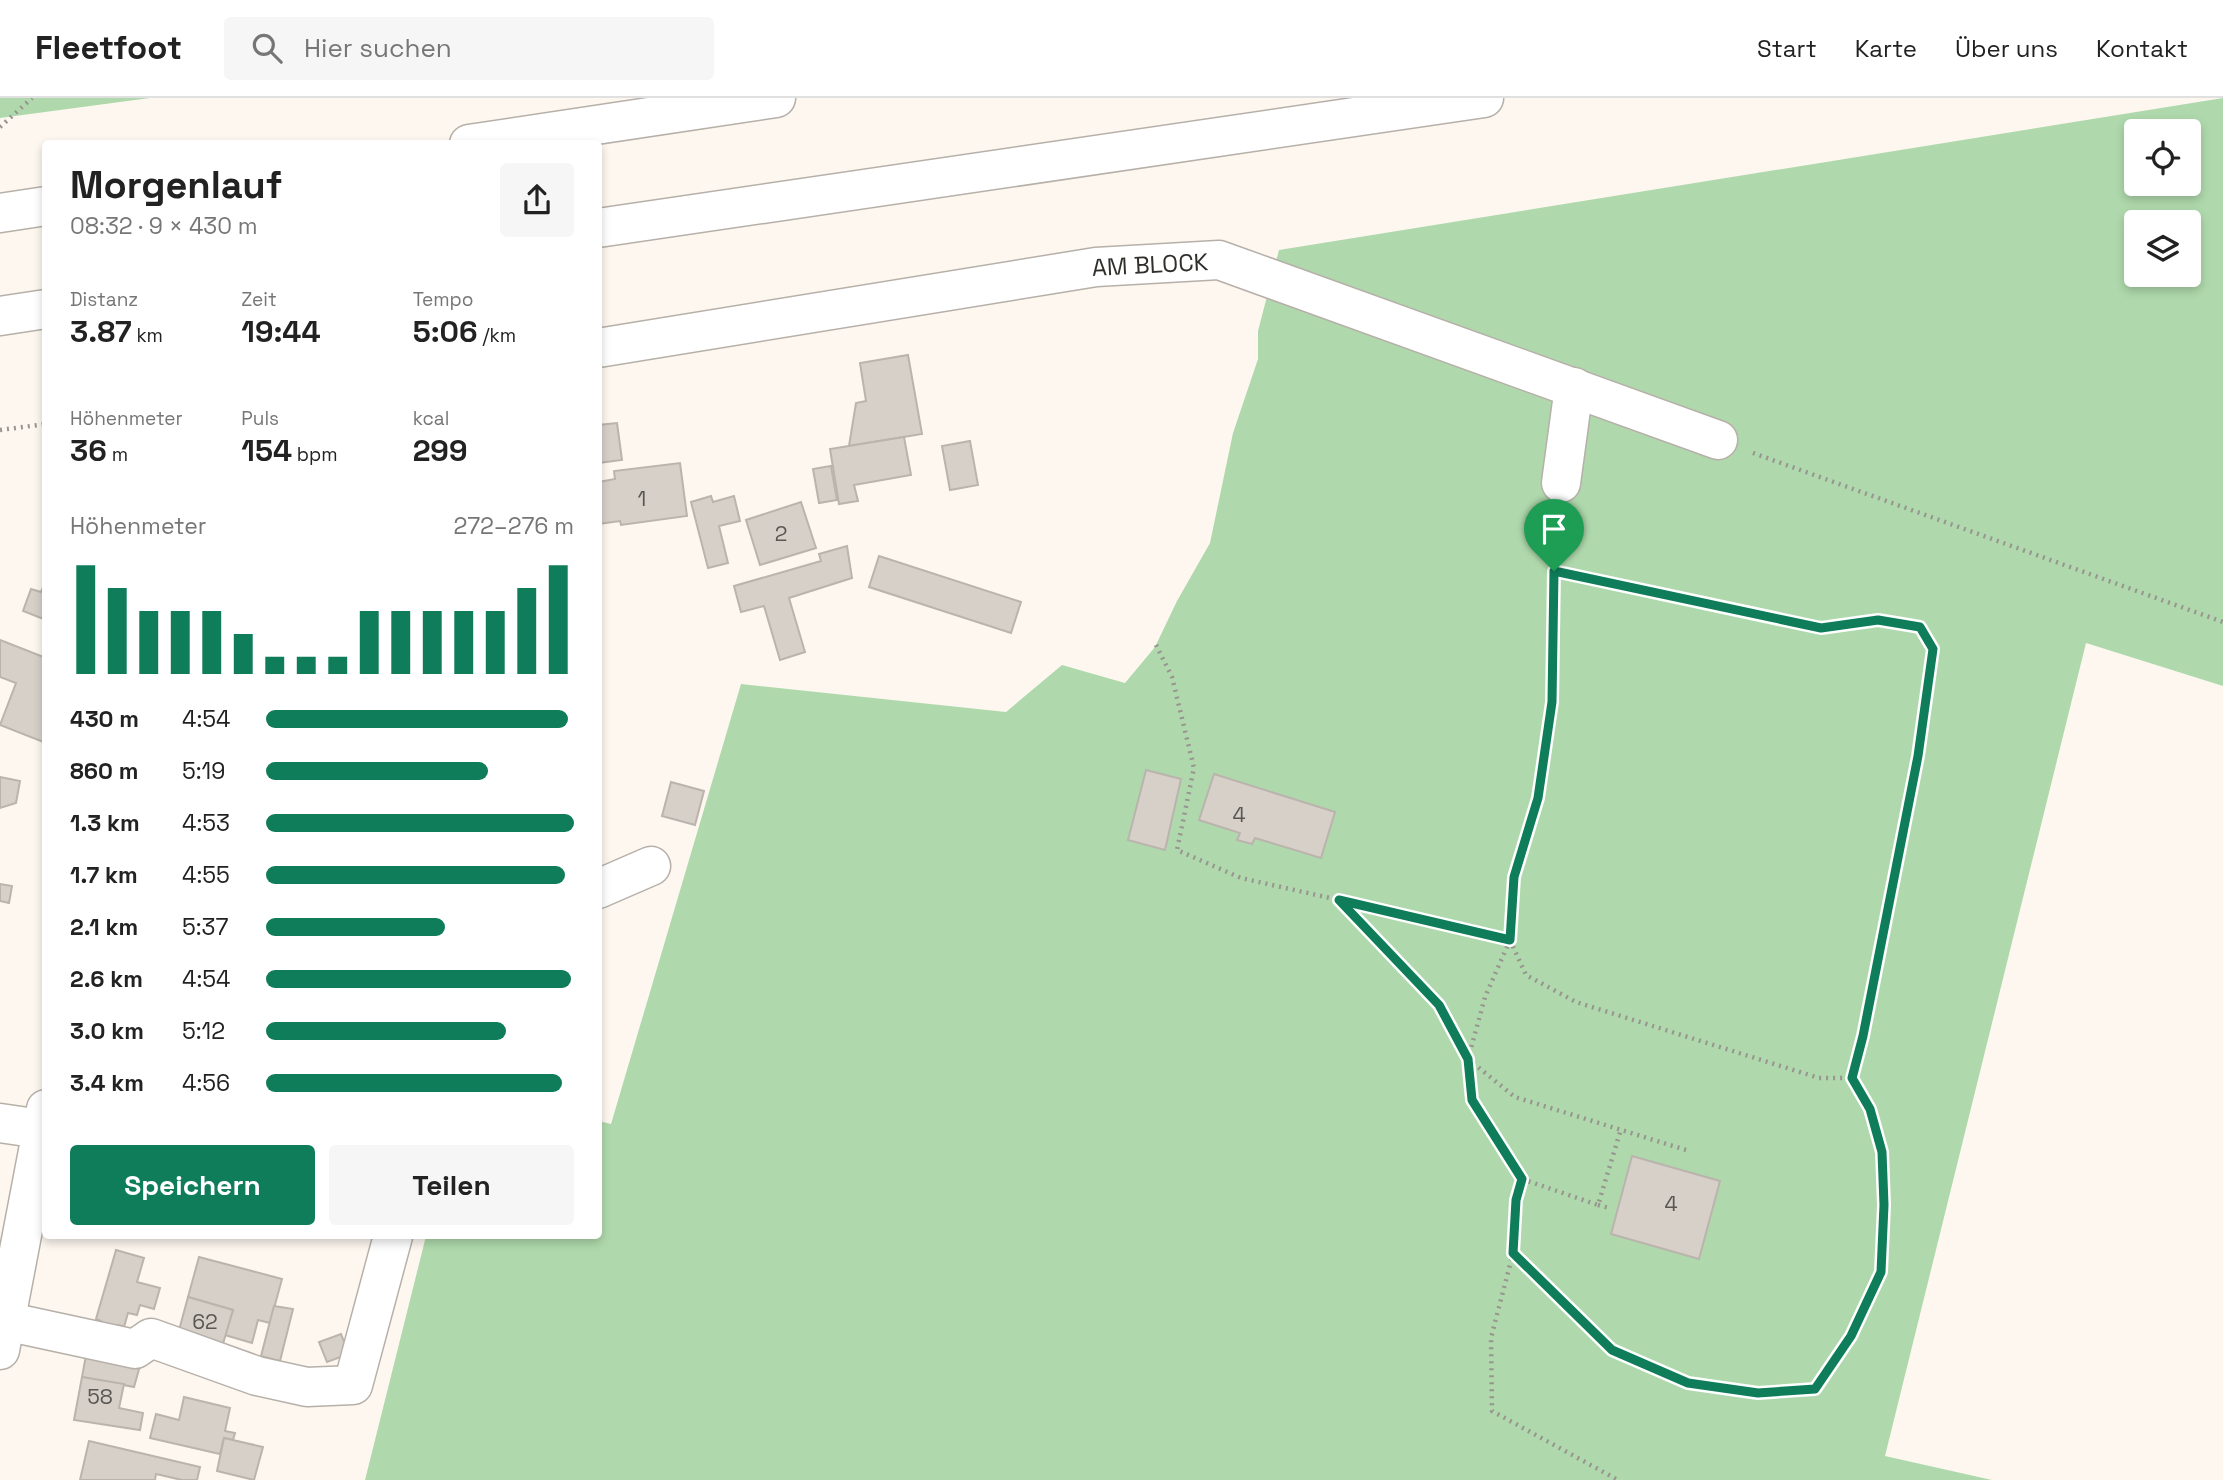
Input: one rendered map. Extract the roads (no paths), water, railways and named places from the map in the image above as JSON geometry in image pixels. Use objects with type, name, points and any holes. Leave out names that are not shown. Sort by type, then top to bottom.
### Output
[{"type":"main road","points":[[496,140],[776,98]]},
{"type":"main road","points":[[602,227],[1484,98]]},
{"type":"main road","points":[[0,213],[42,207]]},
{"type":"main road","name":"AM BLOCK","points":[[602,347],[1096,267],[1219,260],[1718,440]]},
{"type":"main road","points":[[0,316],[42,310]]},
{"type":"main road","points":[[1561,483],[1574,387]]},
{"type":"main road","points":[[602,887],[651,866]]},
{"type":"main road","points":[[0,1122],[42,1119]]},
{"type":"main road","points":[[42,1124],[2,1336],[135,1349],[150,1338],[257,1377],[307,1387],[353,1385],[392,1239]]}]
